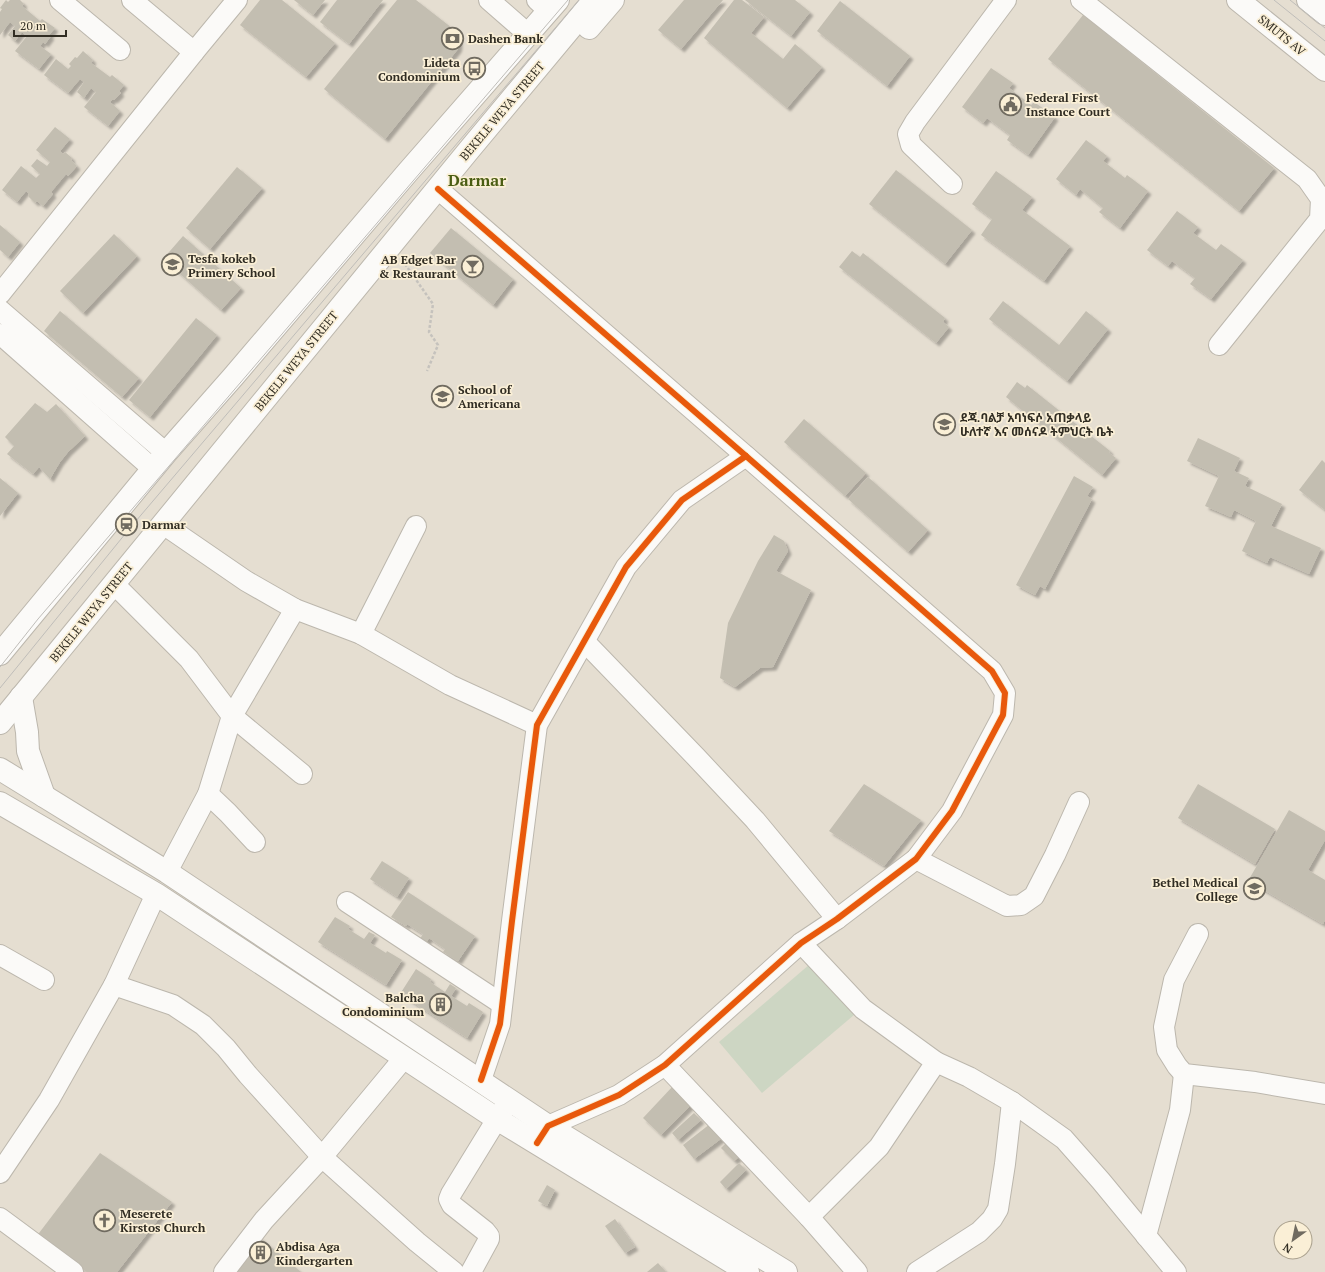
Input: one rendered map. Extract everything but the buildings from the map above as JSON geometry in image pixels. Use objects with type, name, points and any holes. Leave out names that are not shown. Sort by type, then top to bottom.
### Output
[{"type":"main road","name":"BEKELE WEYA STREET","points":[[0,723],[594,0]]},
{"type":"main road","points":[[470,150],[503,123],[613,0]]},
{"type":"main road","name":"SMUTS AV","points":[[1238,0],[1325,70]]},
{"type":"main road","points":[[1308,0],[1325,14]]},
{"type":"main road","points":[[0,654],[159,461],[528,34],[548,4]]},
{"type":"main road","points":[[21,697],[27,732],[28,751],[44,796]]},
{"type":"main road","points":[[0,769],[167,872],[481,1080],[510,1100],[542,1134],[748,1272]]},
{"type":"main road","points":[[4,808],[156,894],[497,1119],[542,1134],[786,1272]]},
{"type":"street","points":[[60,0],[120,50]]},
{"type":"street","points":[[132,0],[194,52]]},
{"type":"street","points":[[0,294],[194,52],[238,0]]},
{"type":"street","points":[[489,0],[528,34]]},
{"type":"street","points":[[952,184],[911,145],[908,134],[915,122],[1006,0]]},
{"type":"street","points":[[1081,0],[1307,179],[1320,199],[1320,219],[1219,344]]},
{"type":"street","points":[[438,189],[992,671],[1005,693],[1003,715],[956,804],[916,858],[837,919],[801,943],[665,1065],[619,1095],[542,1134]]},
{"type":"street","points":[[0,310],[159,461]]},
{"type":"street","points":[[0,334],[159,461]]},
{"type":"street","points":[[481,1080],[500,1024],[538,725],[626,567],[682,500],[746,456]]},
{"type":"street","points":[[163,524],[246,581],[295,609],[361,634],[450,685],[538,725]]},
{"type":"street","points":[[361,634],[416,526]]},
{"type":"street","points":[[114,584],[190,659],[232,716],[302,774]]},
{"type":"street","points":[[167,872],[208,794],[232,716],[295,609]]},
{"type":"street","points":[[585,642],[755,820],[837,919]]},
{"type":"street","points":[[208,794],[255,842]]},
{"type":"street","points":[[916,858],[1007,906],[1021,905],[1034,896],[1055,855],[1079,802]]},
{"type":"street","points":[[0,1173],[49,1100],[114,985],[156,894]]},
{"type":"street","points":[[347,902],[502,1004]]},
{"type":"street","points":[[1198,934],[1174,980],[1164,1027],[1167,1050],[1177,1066],[1184,1074],[1255,1082],[1325,1094]]},
{"type":"street","points":[[801,943],[863,1009],[936,1062],[969,1077],[1012,1102],[1064,1139],[1101,1181],[1176,1272]]},
{"type":"street","points":[[0,955],[44,980]]},
{"type":"street","points":[[114,985],[173,1005],[203,1025],[226,1048],[248,1075],[322,1157],[417,1242],[454,1272]]},
{"type":"street","points":[[224,1272],[264,1220],[322,1157],[404,1058]]},
{"type":"street","points":[[809,1217],[879,1147],[936,1062]]},
{"type":"street","points":[[665,1065],[809,1217],[857,1272]]},
{"type":"street","points":[[1146,1236],[1180,1110],[1184,1074]]},
{"type":"street","points":[[471,1272],[489,1239],[485,1231],[452,1205],[449,1199],[510,1100]]},
{"type":"street","points":[[916,1272],[979,1232],[992,1219],[998,1208],[1012,1102]]},
{"type":"street","points":[[0,1218],[73,1272]]},
{"type":"path","points":[[405,264],[433,304],[430,332],[438,345],[428,371]]},
{"type":"green space","points":[[810,964],[854,1015],[762,1093],[719,1042]]},
{"type":"tram line","points":[[0,667],[38,619],[568,0]]},
{"type":"tram line","points":[[0,688],[130,528],[579,0]]},
{"type":"tram line","points":[[1274,0],[1325,41]]},
{"type":"tram line","points":[[1290,0],[1325,28]]},
{"type":"cycle path","points":[[438,189],[992,671],[1005,693],[1003,715],[952,811],[916,859],[837,919],[801,943],[665,1065],[619,1095],[548,1126],[537,1143]]},
{"type":"cycle path","points":[[481,1080],[500,1024],[537,725],[626,567],[682,500],[746,456]]},
{"type":"place","name":"Dashen Bank","points":[[452,38]]},
{"type":"place","name":"Lideta Condominium","points":[[475,69]]},
{"type":"place","name":"Federal First Instance Court","points":[[1011,104]]},
{"type":"place","name":"Tesfa kokeb Primery School","points":[[172,265]]},
{"type":"place","name":"AB Edget Bar & Restaurant","points":[[472,266]]},
{"type":"place","name":"School of Americana","points":[[443,396]]},
{"type":"place","name":"ደጃ.ባልቻ አባነፍሶ አጠቃላይ ሁለተኛ እና መሰናዶ ትምህርት ቤት","points":[[944,424]]},
{"type":"place","name":"Darmar","points":[[126,524]]},
{"type":"place","name":"Bethel Medical College","points":[[1254,889]]},
{"type":"place","name":"Balcha Condominium","points":[[440,1004]]},
{"type":"place","name":"Meserete Kirstos Church","points":[[104,1220]]},
{"type":"place","name":"Abdisa Aga Kindergarten","points":[[260,1253]]},
{"type":"district","name":"Darmar","points":[[477,180]]}]
